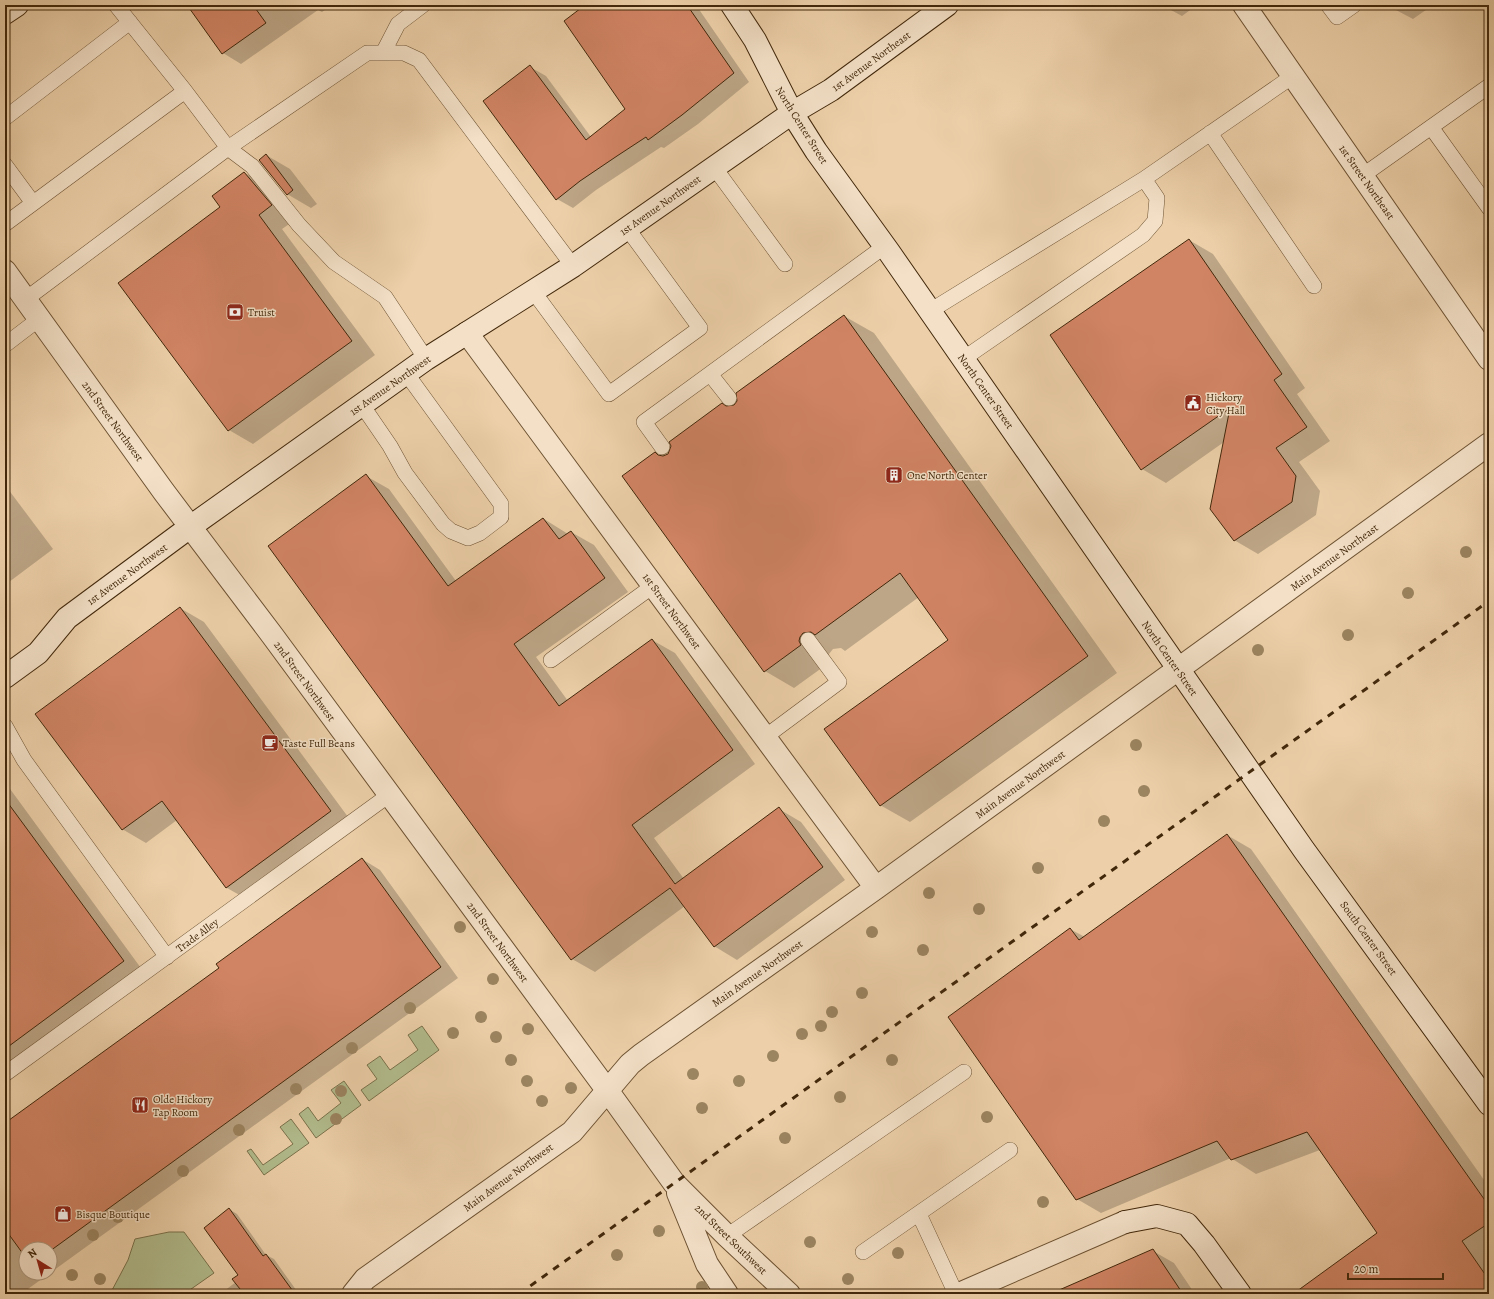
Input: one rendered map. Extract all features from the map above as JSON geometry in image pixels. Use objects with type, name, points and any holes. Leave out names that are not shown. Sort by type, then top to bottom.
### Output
[{"type":"street","points":[[5,13],[17,5]]},
{"type":"street","name":"North Center Street","points":[[732,5],[755,40],[792,113],[816,151],[885,246],[1249,771]]},
{"type":"street","name":"1st Avenue Northeast","points":[[792,113],[831,90],[947,5]]},
{"type":"street","name":"1st Street Northeast","points":[[1244,5],[1489,359]]},
{"type":"street","name":"1st Avenue Northwest","points":[[5,677],[38,653],[67,618],[190,527],[426,359],[573,266],[792,113]]},
{"type":"street","name":"2nd Street Northwest","points":[[5,270],[190,527],[607,1090]]},
{"type":"street","name":"1st Street Northwest","points":[[467,333],[876,888]]},
{"type":"street","name":"Main Avenue Northeast","points":[[1178,670],[1489,444]]},
{"type":"street","name":"Main Avenue Northwest","points":[[353,1294],[365,1279],[572,1132],[630,1064],[641,1055],[876,888],[1178,670]]},
{"type":"street","name":"South Center Street","points":[[1249,771],[1304,850],[1489,1104]]},
{"type":"street","name":"2nd Street Southwest","points":[[607,1090],[674,1183],[727,1236],[789,1294]]},
{"type":"street","name":"2nd Street Southwest","points":[[674,1183],[707,1264],[727,1294]]},
{"type":"street","points":[[958,1294],[1125,1222],[1157,1216],[1187,1224],[1204,1244],[1240,1294]]},
{"type":"lane","points":[[116,5],[185,91],[228,148],[252,166],[299,225],[334,262],[385,298],[426,359]]},
{"type":"lane","points":[[383,53],[398,24],[424,5]]},
{"type":"lane","points":[[1328,5],[1337,17],[1354,5]]},
{"type":"lane","points":[[5,118],[130,22]]},
{"type":"lane","points":[[26,299],[228,148],[367,53],[404,53],[419,60],[573,266]]},
{"type":"lane","points":[[930,311],[1144,179],[1293,76]]},
{"type":"lane","points":[[1362,176],[1489,86]]},
{"type":"lane","points":[[5,224],[185,91]]},
{"type":"lane","points":[[1432,127],[1489,208]]},
{"type":"lane","points":[[1210,133],[1314,286]]},
{"type":"lane","points":[[5,165],[33,203]]},
{"type":"lane","points":[[714,168],[785,264]]},
{"type":"lane","points":[[963,359],[1143,235],[1155,221],[1157,198],[1144,179]]},
{"type":"lane","points":[[533,291],[609,394],[700,328],[627,228]]},
{"type":"lane","points":[[662,447],[644,422],[885,246]]},
{"type":"lane","points":[[5,345],[39,319]]},
{"type":"lane","points":[[362,405],[390,446],[405,473],[443,524],[451,531],[468,538],[480,533],[501,516],[502,504],[406,373]]},
{"type":"lane","points":[[710,374],[728,398]]},
{"type":"lane","points":[[551,660],[653,586]]},
{"type":"lane","points":[[765,738],[839,682],[808,640]]},
{"type":"lane","points":[[5,726],[24,760],[167,956]]},
{"type":"lane","name":"Trade Alley","points":[[5,1074],[389,795]]},
{"type":"lane","points":[[727,1236],[964,1072]]},
{"type":"lane","points":[[863,1252],[1010,1150]]},
{"type":"lane","points":[[919,1214],[958,1294]]},
{"type":"green space","points":[[422,1026],[439,1050],[369,1101],[361,1090],[377,1079],[367,1065],[380,1056],[390,1070],[418,1050],[408,1035]]},
{"type":"green space","points":[[344,1081],[361,1105],[316,1138],[299,1114],[308,1107],[318,1121],[341,1103],[331,1090]]},
{"type":"green space","points":[[291,1119],[309,1143],[264,1175],[247,1151],[251,1149],[263,1165],[293,1144],[280,1127]]},
{"type":"green space","points":[[169,1232],[184,1232],[214,1273],[184,1294],[110,1294],[128,1260],[135,1239]]},
{"type":"building","points":[[187,5],[253,5],[266,23],[222,54]]},
{"type":"building","points":[[585,5],[687,5],[734,73],[648,140],[646,137],[580,181],[556,200],[483,101],[530,65],[586,140],[625,109],[564,21]]},
{"type":"building","points":[[266,154],[293,190],[287,195],[259,160]]},
{"type":"building","name":"Truist","points":[[244,172],[272,205],[259,215],[352,341],[228,431],[118,283],[220,207],[212,196]]},
{"type":"building","name":"Hickory City Hall","points":[[1189,239],[1282,374],[1274,380],[1307,427],[1276,448],[1296,476],[1292,502],[1234,541],[1210,509],[1230,408],[1141,470],[1050,335]]},
{"type":"building","points":[[844,315],[1088,656],[880,806],[824,729],[948,640],[900,573],[815,635],[811,632],[803,633],[799,641],[801,645],[764,672],[622,476],[655,452],[658,455],[663,456],[668,454],[671,446],[669,442],[722,403],[726,406],[734,405],[737,401],[736,393]]},
{"type":"building","points":[[366,474],[448,586],[543,518],[559,539],[571,531],[605,578],[514,644],[559,706],[652,639],[733,750],[632,825],[675,884],[779,807],[823,867],[714,947],[670,888],[571,960],[268,546]]},
{"type":"building","points":[[180,607],[331,811],[226,888],[162,801],[122,830],[35,714]]},
{"type":"building","points":[[5,799],[124,961],[5,1049]]},
{"type":"building","points":[[1227,834],[1489,1206],[1489,1223],[1462,1241],[1489,1280],[1489,1294],[1293,1294],[1377,1233],[1307,1132],[1231,1160],[1217,1141],[1076,1200],[948,1017],[1070,928],[1079,940]]},
{"type":"building","points":[[362,858],[441,967],[58,1245],[58,1241],[18,1241],[18,1247],[5,1229],[5,1123],[219,968],[216,964]]},
{"type":"building","points":[[229,1208],[263,1256],[266,1254],[295,1294],[244,1294],[232,1279],[238,1275],[204,1228]]},
{"type":"building","points":[[1153,1249],[1183,1294],[1050,1294]]},
{"type":"railway","points":[[519,1294],[1489,601]]},
{"type":"place","name":"Truist","points":[[235,312]]},
{"type":"place","name":"Hickory City Hall","points":[[1193,403]]},
{"type":"place","name":"One North Center","points":[[894,475]]},
{"type":"place","name":"Taste Full Beans","points":[[270,743]]},
{"type":"place","name":"Olde Hickory Tap Room","points":[[140,1105]]},
{"type":"place","name":"Bisque Boutique","points":[[63,1214]]}]
